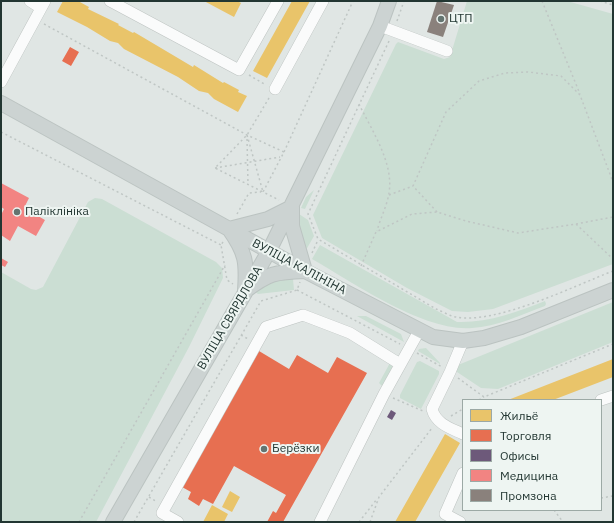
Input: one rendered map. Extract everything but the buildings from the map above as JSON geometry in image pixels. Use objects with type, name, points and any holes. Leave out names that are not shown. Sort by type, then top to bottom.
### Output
[{"type":"main road","name":"ВУЛІЦА СВЯРДЛОВА","points":[[113,522],[239,288],[269,251],[288,205],[380,26],[389,1]]},
{"type":"main road","name":"ВУЛІЦА КАЛІНІНА","points":[[1,103],[230,227],[269,251],[433,337],[463,341],[484,338],[521,326],[613,290]]},
{"type":"main road","points":[[288,205],[292,226],[305,269],[286,271],[265,276],[239,288],[247,268],[241,247],[230,227],[268,219],[288,205]]},
{"type":"lane","points":[[2,78],[43,5],[30,1]]},
{"type":"lane","points":[[110,1],[239,70],[278,1]]},
{"type":"lane","points":[[275,89],[323,1]]},
{"type":"lane","points":[[380,26],[446,50]]},
{"type":"lane","points":[[178,522],[162,513],[266,328],[303,315],[350,333],[400,364]]},
{"type":"lane","points":[[320,522],[384,394],[419,331]]},
{"type":"lane","points":[[462,433],[436,419],[432,409],[463,341]]},
{"type":"lane","points":[[602,400],[613,396]]},
{"type":"lane","points":[[460,522],[443,518],[462,475]]},
{"type":"path","points":[[263,192],[284,152],[353,1]]},
{"type":"path","points":[[404,1],[393,31],[308,214],[318,239],[361,266],[436,309],[455,317],[479,318],[509,312],[613,271]]},
{"type":"path","points":[[542,1],[613,182]]},
{"type":"path","points":[[600,1],[613,5]]},
{"type":"path","points":[[36,19],[248,135],[284,152]]},
{"type":"path","points":[[215,168],[248,135],[275,89],[239,70]]},
{"type":"path","points":[[389,195],[413,186],[446,112],[479,81],[505,73],[534,72],[561,76],[580,95]]},
{"type":"path","points":[[359,104],[382,152],[390,177],[389,195],[376,232],[361,266]]},
{"type":"path","points":[[1,132],[221,245]]},
{"type":"path","points":[[248,135],[263,192]]},
{"type":"path","points":[[248,135],[248,184]]},
{"type":"path","points":[[215,168],[281,157]]},
{"type":"path","points":[[215,168],[288,205]]},
{"type":"path","points":[[413,186],[437,212]]},
{"type":"path","points":[[239,288],[227,280],[221,245],[249,193],[263,192]]},
{"type":"path","points":[[376,232],[412,214],[437,212],[466,221],[518,233],[613,217]]},
{"type":"path","points":[[576,224],[613,259]]},
{"type":"path","points":[[134,522],[261,301],[297,290],[318,239]]},
{"type":"path","points":[[80,522],[225,265]]},
{"type":"path","points":[[384,394],[436,419]]},
{"type":"path","points":[[358,522],[379,497],[436,419],[462,409]]},
{"type":"path","points":[[602,498],[613,496]]},
{"type":"path","points":[[370,522],[379,497]]},
{"type":"path","points":[[555,511],[563,522]]},
{"type":"green space","points":[[467,1],[567,1],[613,14],[613,264],[493,309],[468,312],[452,311],[407,288],[322,238],[313,215],[396,44],[398,42],[444,59],[450,57]]},
{"type":"green space","points":[[314,190],[305,209],[301,208],[306,197]]},
{"type":"green space","points":[[95,198],[102,199],[216,262],[222,268],[223,278],[189,347],[96,522],[1,522],[1,272],[31,289],[36,290],[43,287],[88,202]]},
{"type":"green space","points":[[299,214],[308,220],[314,236],[306,250],[297,219]]},
{"type":"green space","points":[[320,245],[457,322],[491,319],[513,313],[545,301],[546,304],[545,306],[509,320],[481,327],[453,327],[433,322],[390,304],[312,259]]},
{"type":"green space","points":[[285,277],[290,277],[293,279],[294,290],[258,294],[254,291],[277,281]]},
{"type":"green space","points":[[613,302],[613,342],[498,389],[481,388],[454,370],[458,365]]},
{"type":"green space","points":[[357,316],[366,316],[401,334],[404,342]]},
{"type":"green space","points":[[426,348],[440,364],[418,351],[419,349]]},
{"type":"green space","points":[[391,361],[393,366],[382,386],[379,383]]},
{"type":"green space","points":[[420,361],[439,371],[439,374],[421,409],[400,398],[400,395],[417,362]]},
{"type":"place","name":"ЦТП","points":[[441,19]]},
{"type":"place","name":"Паліклініка","points":[[17,212]]},
{"type":"place","name":"Берёзки","points":[[264,449]]}]
